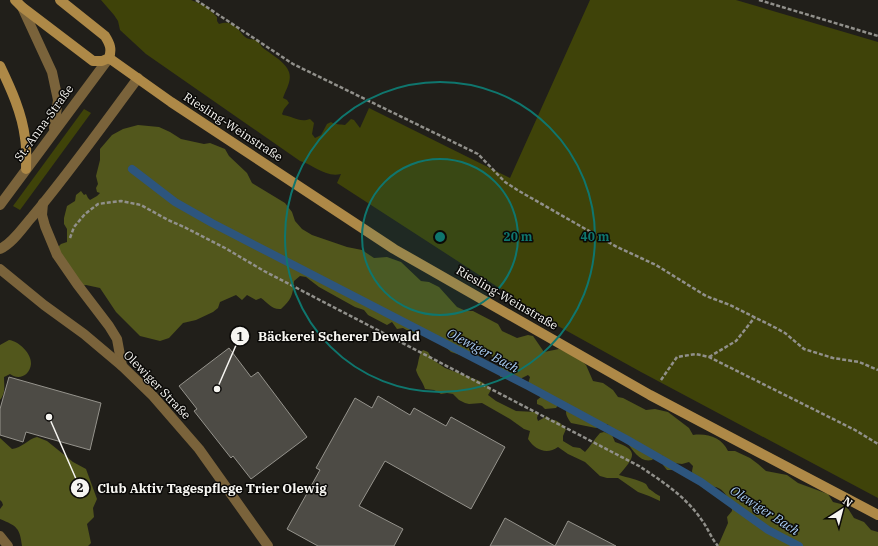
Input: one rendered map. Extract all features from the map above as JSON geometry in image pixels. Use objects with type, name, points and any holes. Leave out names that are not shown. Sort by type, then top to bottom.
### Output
[{"type":"main road","points":[[18,4],[93,60],[102,61],[109,58],[111,52],[110,44],[105,36],[60,0]]},
{"type":"main road","points":[[109,58],[138,78]]},
{"type":"main road","points":[[0,66],[21,116],[25,137],[26,169]]},
{"type":"main road","name":"Riesling-Weinstraße","points":[[138,78],[170,102],[394,249],[650,396],[878,515]]},
{"type":"street","points":[[18,4],[52,72],[58,100],[54,130]]},
{"type":"street","name":"St.-Anna-Straße","points":[[0,205],[54,130],[109,58]]},
{"type":"street","points":[[0,249],[18,233],[43,203],[138,78]]},
{"type":"street","points":[[43,203],[42,215],[57,255],[109,326],[117,340],[122,366]]},
{"type":"street","name":"Olewiger Straße","points":[[0,269],[44,305],[84,334],[122,366],[153,396],[199,449],[268,546]]},
{"type":"street","points":[[0,536],[8,546]]},
{"type":"path","points":[[196,0],[293,64],[478,154],[505,182],[519,191],[617,247],[656,265],[706,296],[730,305],[785,333],[804,349],[833,358],[859,362],[878,370]]},
{"type":"path","points":[[760,0],[878,36]]},
{"type":"path","points":[[69,241],[74,227],[85,214],[98,204],[120,201],[140,205],[225,248],[264,271],[639,466],[687,502],[701,518],[718,546]]},
{"type":"path","points":[[709,357],[736,341],[755,318]]},
{"type":"path","points":[[650,396],[677,356],[696,354],[709,357],[855,430],[878,444]]},
{"type":"green space","points":[[101,0],[191,0],[206,6],[217,17],[219,24],[230,23],[248,39],[259,42],[262,47],[277,58],[287,68],[290,79],[283,98],[289,103],[282,114],[299,120],[310,119],[314,123],[312,134],[315,138],[321,135],[327,124],[331,122],[345,125],[351,119],[354,120],[360,128],[369,108],[510,178],[590,0],[736,0],[878,42],[878,498],[641,372],[558,326],[337,183],[341,174],[336,175],[325,173],[300,161],[146,54],[120,30],[118,21]]},
{"type":"green space","points":[[84,109],[91,113],[20,210],[13,206]]},
{"type":"green space","points":[[138,125],[159,127],[181,139],[204,144],[210,143],[225,149],[229,156],[247,173],[252,183],[285,203],[292,212],[295,221],[302,229],[312,235],[347,247],[362,250],[374,258],[387,257],[401,262],[421,281],[429,282],[439,287],[457,307],[466,311],[473,311],[498,324],[502,331],[517,338],[528,335],[533,336],[544,352],[559,349],[579,358],[586,365],[593,381],[603,383],[613,390],[618,397],[646,410],[655,409],[668,412],[689,428],[693,435],[714,437],[725,446],[728,451],[735,451],[750,458],[766,471],[787,475],[798,483],[828,494],[833,502],[847,507],[854,518],[864,522],[871,530],[878,532],[878,546],[718,546],[728,523],[727,517],[732,511],[731,504],[727,496],[718,488],[701,484],[693,480],[693,466],[689,462],[682,464],[674,463],[672,470],[667,470],[663,465],[664,458],[662,455],[655,457],[652,460],[644,460],[638,456],[627,443],[629,438],[627,436],[623,439],[607,424],[596,428],[571,423],[566,413],[568,403],[559,404],[556,408],[545,409],[537,404],[537,400],[542,396],[541,394],[532,390],[528,384],[530,377],[528,375],[522,378],[518,384],[508,378],[500,377],[499,370],[501,368],[490,353],[483,353],[472,359],[451,352],[440,342],[424,335],[410,332],[403,328],[397,329],[392,322],[387,325],[368,315],[364,310],[355,307],[319,287],[306,277],[300,276],[294,281],[291,297],[281,309],[273,307],[261,298],[256,300],[247,295],[242,300],[236,295],[220,302],[218,308],[213,312],[196,320],[183,323],[169,338],[160,341],[140,336],[116,312],[100,288],[86,285],[80,286],[66,265],[58,247],[67,242],[67,229],[64,224],[64,218],[67,206],[75,201],[76,195],[81,191],[84,195],[86,194],[90,200],[100,193],[97,192],[96,188],[98,184],[96,176],[100,160],[100,149],[112,135],[123,129]]},
{"type":"green space","points":[[9,340],[21,345],[27,352],[31,360],[31,364],[29,371],[24,376],[17,377],[10,374],[4,377],[4,392],[0,400],[0,345]]},
{"type":"green space","points":[[423,350],[428,352],[432,359],[445,368],[480,381],[490,387],[491,390],[488,395],[496,401],[516,411],[536,412],[538,414],[538,421],[547,416],[550,420],[559,422],[566,429],[563,436],[563,441],[573,447],[580,448],[585,452],[600,433],[604,432],[612,435],[615,442],[629,448],[632,456],[631,460],[619,475],[646,484],[649,489],[660,496],[660,501],[638,492],[618,478],[607,478],[600,476],[585,462],[568,454],[558,447],[550,451],[546,451],[534,446],[528,439],[530,431],[524,429],[482,403],[469,404],[459,400],[453,394],[441,394],[434,390],[425,389],[416,370],[420,354]]},
{"type":"green space","points":[[37,437],[47,441],[73,462],[86,469],[97,499],[93,508],[94,517],[87,524],[91,543],[88,546],[22,546],[17,528],[0,519],[0,509],[3,505],[0,500],[0,438],[12,449],[19,447]]},
{"type":"building","points":[[229,348],[251,377],[258,372],[307,437],[251,479],[233,456],[231,458],[194,411],[197,409],[179,386]]},
{"type":"building","points":[[9,377],[101,403],[90,450],[26,432],[23,442],[0,435],[0,409]]},
{"type":"building","points":[[378,396],[410,415],[414,408],[446,426],[451,417],[505,447],[471,509],[385,461],[359,506],[403,529],[394,546],[318,546],[287,529],[320,470],[316,468],[355,398],[372,408]]},
{"type":"building","points":[[505,518],[555,546],[490,546]]},
{"type":"building","points":[[568,521],[616,546],[555,546]]},
{"type":"waterway","name":"Olewiger Bach","points":[[132,169],[175,202],[212,223],[528,386],[626,439],[701,482],[768,530],[799,546]]},
{"type":"place","name":"Bäckerei Scherer Dewald","points":[[217,389]]},
{"type":"place","name":"Club Aktiv Tagespflege Trier Olewig","points":[[49,417]]}]
